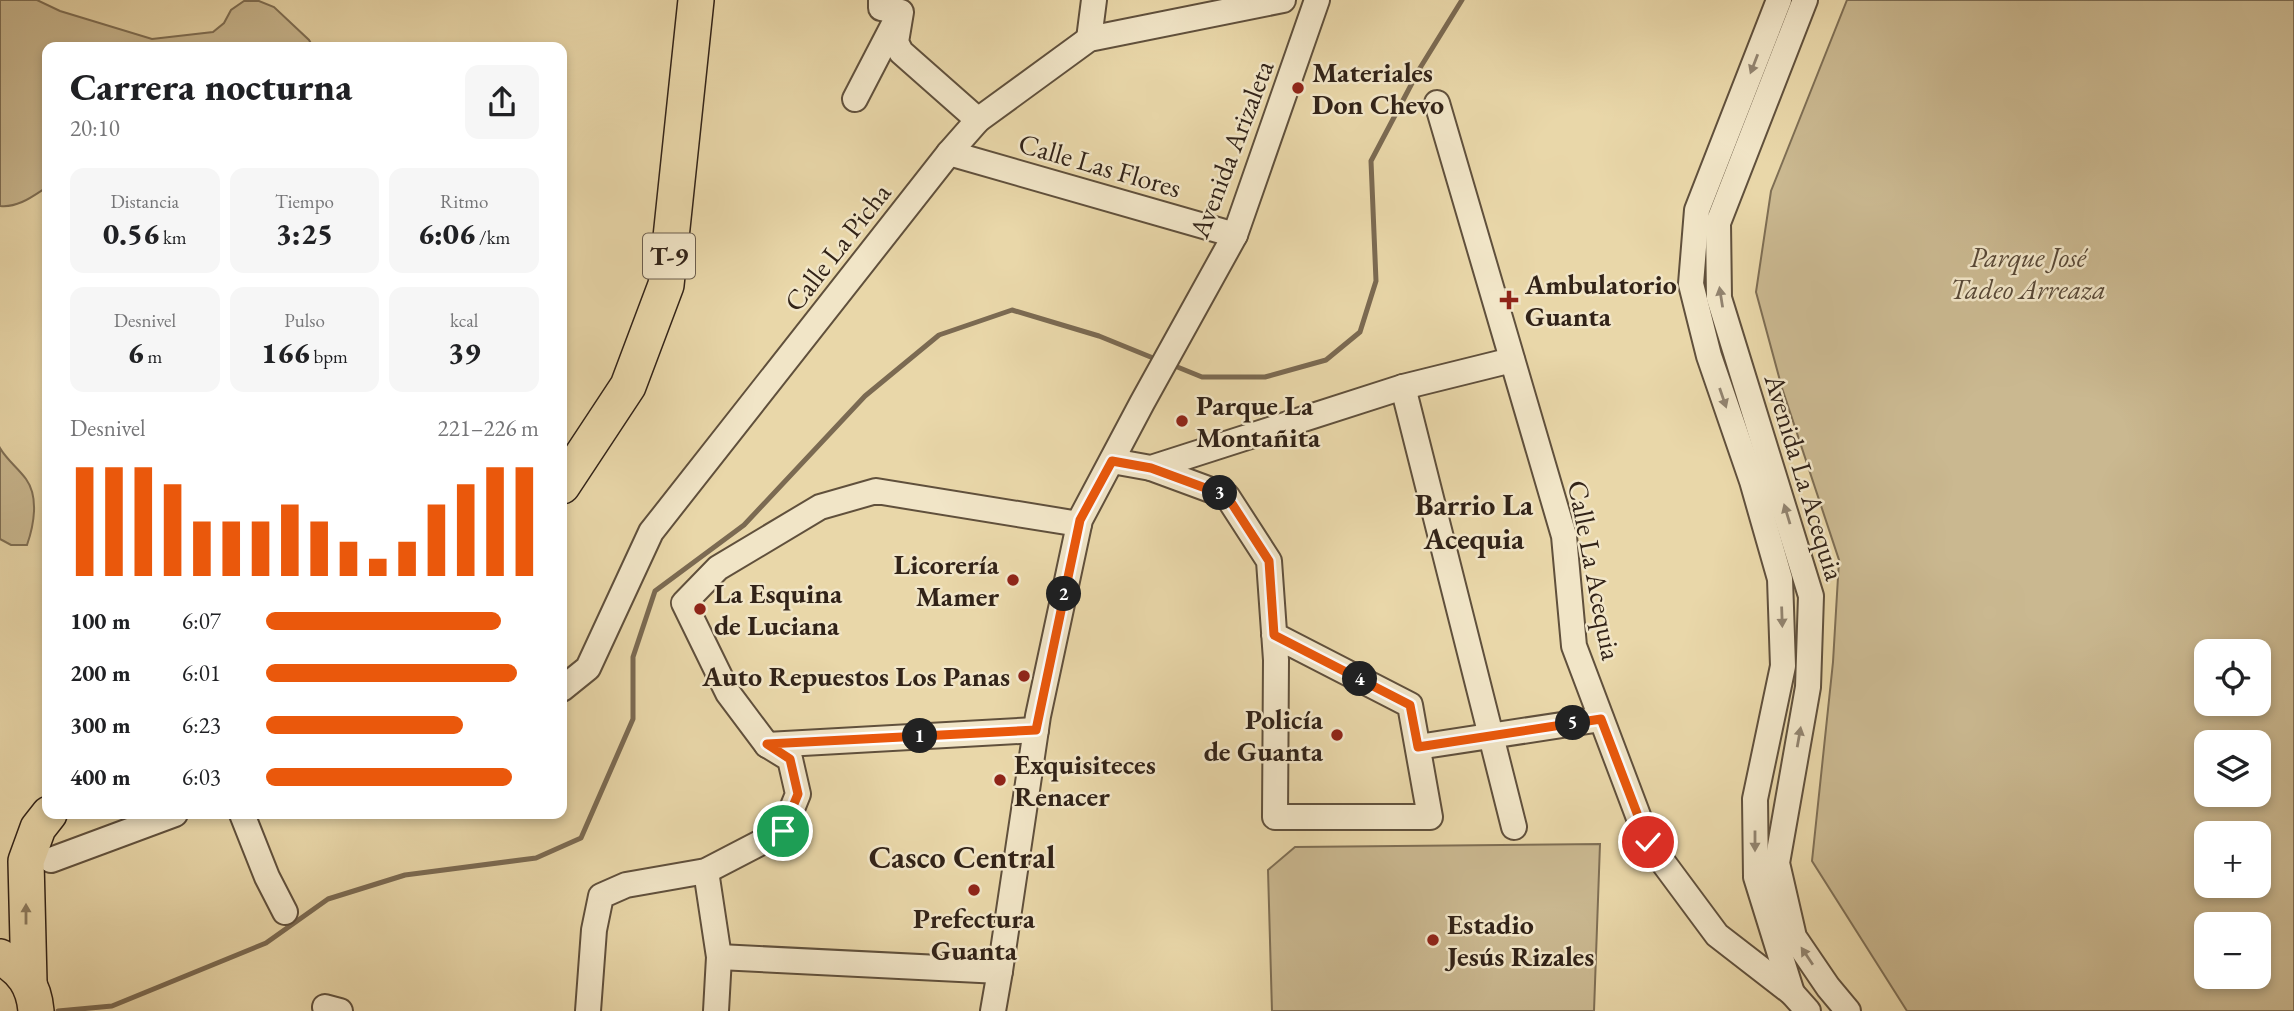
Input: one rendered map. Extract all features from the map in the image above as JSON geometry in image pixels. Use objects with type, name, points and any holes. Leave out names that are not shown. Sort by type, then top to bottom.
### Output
[{"type":"highway","name":"T-9","points":[[567,478],[628,386],[666,285],[696,0]]},
{"type":"highway","points":[[0,870],[45,819]]},
{"type":"highway","points":[[35,1001],[26,861],[37,828],[45,819]]},
{"type":"highway","points":[[0,957],[18,969],[35,1001]]},
{"type":"street","points":[[1089,39],[1094,0]]},
{"type":"street","name":"Calle La Picha","points":[[567,685],[588,668],[651,532],[949,153],[978,120],[1089,39],[1283,0]]},
{"type":"street","name":"Avenida Arizaleta","points":[[1112,461],[1235,235],[1317,0]]},
{"type":"street","name":"Avenida La Acequia","points":[[1779,0],[1697,210],[1692,284],[1709,356],[1752,481],[1780,579],[1783,666],[1755,799],[1756,877],[1792,993]]},
{"type":"street","name":"Avenida La Acequia","points":[[1805,0],[1718,223],[1719,298],[1811,596],[1808,687],[1777,863],[1794,937],[1848,1011]]},
{"type":"street","points":[[855,99],[896,4]]},
{"type":"street","points":[[896,4],[896,42],[901,52],[978,120]]},
{"type":"street","name":"Calle La Acequia","points":[[1437,103],[1564,536],[1574,646],[1648,842],[1717,935],[1792,993]]},
{"type":"street","name":"Calle Las Flores","points":[[949,153],[1235,235]]},
{"type":"street","points":[[1151,468],[1403,387],[1512,360]]},
{"type":"street","points":[[1403,387],[1514,827]]},
{"type":"street","points":[[993,1011],[1036,730],[1079,524],[1112,461],[1151,468],[1227,496],[1269,561],[1274,635],[1275,817],[1430,817],[1410,705],[1274,635]]},
{"type":"street","points":[[588,1011],[594,930],[601,896],[626,885],[706,871],[783,831],[798,794],[790,759],[767,744],[728,692],[684,603],[718,568],[820,507],[876,491],[1079,524]]},
{"type":"street","points":[[1418,747],[1601,719]]},
{"type":"street","points":[[767,744],[1036,730]]},
{"type":"street","points":[[51,860],[162,819]]},
{"type":"street","points":[[244,819],[267,877],[285,912]]},
{"type":"street","points":[[706,871],[719,957],[716,1011]]},
{"type":"street","points":[[719,957],[1000,971]]},
{"type":"street","points":[[1792,993],[1808,1011]]},
{"type":"green space","points":[[0,0],[37,0],[60,11],[152,39],[213,32],[224,23],[231,10],[244,1],[259,1],[274,7],[310,42],[42,42],[42,190],[19,203],[0,206]]},
{"type":"green space","name":"Parque José Tadeo Arreaza","points":[[1847,0],[2294,0],[2294,1011],[1907,1011],[1812,861],[1833,662],[1839,560],[1782,388],[1756,292],[1771,191]]},
{"type":"green space","points":[[0,448],[26,479],[33,494],[32,529],[27,545],[11,545],[0,539]]},
{"type":"green space","name":"Estadio Jesús Rizales","points":[[1600,844],[1594,1011],[1272,1011],[1268,870],[1295,847]]},
{"type":"waterway","points":[[1170,364],[1202,377],[1265,377],[1326,360],[1360,332],[1376,281],[1371,161],[1420,68],[1462,0]]},
{"type":"waterway","points":[[58,1011],[112,1006],[266,943],[328,899],[405,875],[536,858],[581,838],[633,719],[633,657],[655,591],[744,525],[865,396],[939,335],[1012,310],[1099,336],[1158,360]]},
{"type":"place","name":"Materiales Don Chevo","points":[[1298,88]]},
{"type":"place","name":"Ambulatorio Guanta","points":[[1509,300]]},
{"type":"place","name":"Parque La Montañita","points":[[1182,421]]},
{"type":"place","name":"Licorería Mamer","points":[[1013,580]]},
{"type":"place","name":"La Esquina de Luciana","points":[[700,609]]},
{"type":"place","name":"Auto Repuestos Los Panas","points":[[1024,676]]},
{"type":"place","name":"Policía de Guanta","points":[[1337,735]]},
{"type":"place","name":"Exquisiteces Renacer","points":[[1000,780]]},
{"type":"place","name":"Prefectura Guanta","points":[[974,890]]},
{"type":"place","name":"Estadio Jesús Rizales","points":[[1433,940]]},
{"type":"district","name":"Barrio La Acequia","points":[[1474,522]]},
{"type":"district","name":"Casco Central","points":[[962,857]]},
{"type":"route","points":[[783,831],[798,794],[790,759],[767,744],[1036,730],[1080,520],[1112,461],[1151,468],[1227,496],[1269,561],[1274,635],[1410,705],[1418,747],[1601,719],[1648,842]]}]
